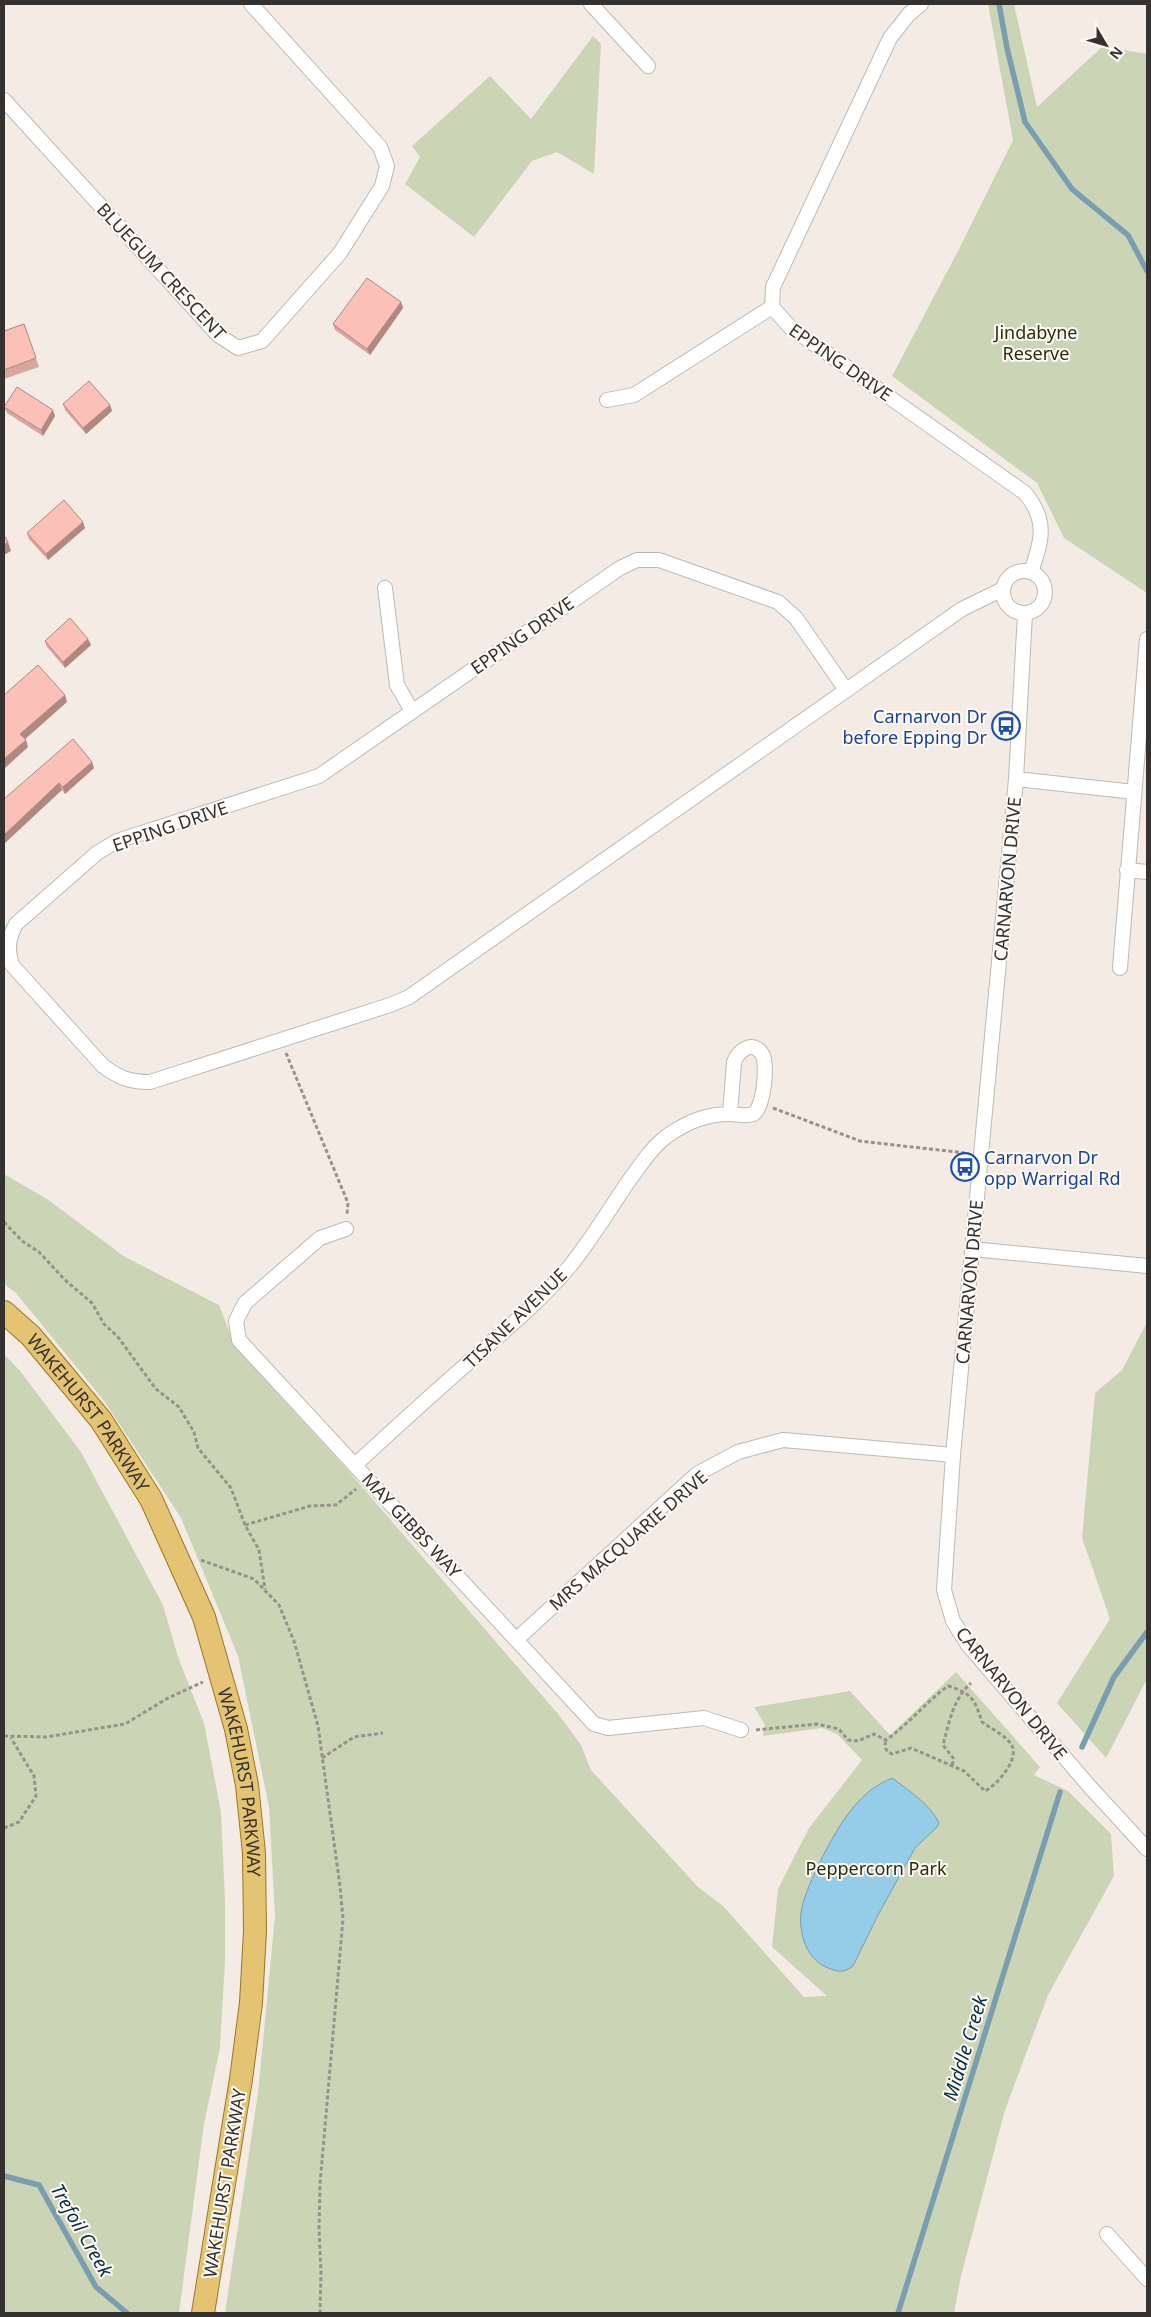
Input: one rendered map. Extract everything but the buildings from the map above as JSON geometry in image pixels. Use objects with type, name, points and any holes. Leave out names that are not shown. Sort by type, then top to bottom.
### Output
[{"type":"main road","name":"WAKEHURST PARKWAY","points":[[4,1312],[31,1336],[101,1420],[152,1498],[204,1617],[236,1729],[248,1785],[254,1853],[256,1931],[251,2002],[241,2079],[203,2313]]},
{"type":"street","name":"BLUEGUM CRESCENT","points":[[4,100],[218,336],[238,348],[262,341],[340,253],[382,186],[387,166],[380,147],[251,4]]},
{"type":"street","points":[[607,400],[634,395],[772,306],[773,287],[890,38],[921,4]]},
{"type":"street","points":[[595,5],[648,66]]},
{"type":"street","name":"EPPING DRIVE","points":[[772,306],[790,327],[1024,493],[1035,505],[1042,525],[1031,572]]},
{"type":"street","name":"EPPING DRIVE","points":[[846,690],[796,618],[778,602],[658,560],[637,560],[620,568],[319,776],[117,841],[97,853],[16,924],[10,936],[7,950],[12,965],[103,1066],[116,1075],[132,1082],[150,1082],[390,1005],[409,997],[962,609],[1003,589]]},
{"type":"street","points":[[1016,572],[1031,572],[1042,581],[1045,596],[1038,608],[1025,613],[1014,611],[1008,606],[1004,600],[1003,589],[1005,582],[1016,572]]},
{"type":"street","points":[[385,588],[397,685],[412,711]]},
{"type":"street","name":"CARNARVON DRIVE","points":[[1025,613],[1016,779],[953,1454],[944,1590],[953,1621],[968,1645],[1090,1787],[1147,1849]]},
{"type":"street","points":[[1120,968],[1134,792],[1145,701],[1147,640]]},
{"type":"street","points":[[1016,779],[1134,792]]},
{"type":"street","points":[[1127,870],[1147,872]]},
{"type":"street","points":[[730,1114],[734,1062],[737,1054],[742,1049],[750,1047],[759,1050],[763,1054],[765,1063],[762,1102]]},
{"type":"street","name":"TISANE AVENUE","points":[[356,1464],[518,1319],[569,1266],[644,1159],[666,1137],[688,1122],[706,1116],[754,1114],[762,1102]]},
{"type":"street","name":"MAY GIBBS WAY","points":[[346,1228],[320,1238],[244,1303],[236,1321],[239,1340],[356,1464],[594,1724],[608,1728],[704,1718],[741,1730]]},
{"type":"street","points":[[972,1249],[1147,1266]]},
{"type":"street","name":"MRS MACQUARIE DRIVE","points":[[516,1639],[697,1474],[738,1452],[782,1440],[953,1454]]},
{"type":"street","points":[[1107,2234],[1147,2279]]},
{"type":"path","points":[[281,1040],[348,1203],[346,1228]]},
{"type":"path","points":[[762,1102],[778,1111],[860,1141],[980,1155]]},
{"type":"path","points":[[4,1222],[22,1240],[39,1252],[65,1280],[92,1303],[104,1324],[118,1337],[156,1389],[179,1406],[194,1432],[198,1448],[231,1488],[245,1525],[259,1550],[265,1590]]},
{"type":"path","points":[[245,1525],[310,1506],[336,1505],[343,1501],[368,1477]]},
{"type":"path","points":[[174,1551],[254,1579],[279,1606],[294,1641],[318,1726],[340,1886],[342,1920],[320,2184],[318,2229],[322,2272],[320,2313]]},
{"type":"path","points":[[4,1736],[11,1738],[46,1737],[124,1724],[168,1698],[220,1674]]},
{"type":"path","points":[[952,1765],[954,1759],[943,1746],[956,1702],[963,1690],[971,1683]]},
{"type":"path","points":[[948,1686],[963,1690],[976,1702],[982,1722],[1004,1736],[1012,1744],[1014,1754],[1006,1772],[994,1786],[984,1791],[964,1771],[911,1748],[892,1754],[884,1746],[886,1740],[902,1729],[937,1694],[948,1686]]},
{"type":"path","points":[[741,1730],[777,1729],[818,1724],[839,1729],[848,1740],[858,1741],[874,1734],[886,1740]]},
{"type":"path","points":[[322,1758],[354,1736],[383,1733]]},
{"type":"path","points":[[4,1828],[19,1822],[36,1796],[34,1776],[11,1738]]},
{"type":"green space","name":"Jindabyne Reserve","points":[[988,4],[1014,4],[1037,107],[1103,46],[1147,54],[1147,593],[1064,538],[1037,483],[892,376],[959,249],[1013,140]]},
{"type":"green space","points":[[593,36],[601,44],[594,174],[557,152],[532,161],[474,237],[405,184],[420,157],[412,146],[490,76],[531,119]]},
{"type":"green space","name":"Peppercorn Park","points":[[4,1174],[47,1199],[125,1257],[219,1305],[236,1348],[345,1467],[559,1715],[581,1745],[591,1770],[698,1887],[723,1906],[804,1997],[827,1996],[772,1947],[778,1889],[809,1828],[862,1760],[837,1734],[822,1728],[763,1736],[765,1725],[754,1707],[850,1691],[890,1735],[956,1672],[1040,1767],[1034,1775],[1068,1791],[1111,1834],[1114,1876],[1048,1995],[1005,2110],[961,2276],[954,2313],[225,2313],[258,2093],[275,1916],[269,1807],[238,1656],[181,1518],[105,1402],[16,1293],[4,1284]]},
{"type":"green space","points":[[1147,1322],[1147,1679],[1106,1758],[1057,1703],[1110,1619],[1082,1538],[1095,1393],[1122,1370]]},
{"type":"green space","points":[[4,1354],[21,1372],[81,1452],[163,1605],[178,1657],[204,1723],[221,1812],[225,1901],[225,1961],[220,2048],[204,2124],[179,2313],[4,2313]]},
{"type":"water","points":[[892,1778],[925,1804],[939,1823],[915,1848],[878,1915],[853,1966],[844,1971],[828,1968],[820,1964],[813,1957],[804,1941],[801,1922],[803,1903],[812,1878],[843,1822],[869,1791]]},
{"type":"waterway","name":"Middle Creek","points":[[999,4],[1007,48],[1025,122],[1072,189],[1128,235],[1147,271]]},
{"type":"waterway","name":"Middle Creek","points":[[1082,1747],[1114,1677],[1147,1632]]},
{"type":"waterway","name":"Middle Creek","points":[[898,2313],[1060,1792]]},
{"type":"waterway","name":"Trefoil Creek","points":[[4,2176],[39,2185],[96,2287],[127,2313]]},
{"type":"place","name":"Carnarvon Dr before Epping Dr","points":[[1006,726]]},
{"type":"place","name":"Carnarvon Dr opp Warrigal Rd","points":[[965,1167]]}]
